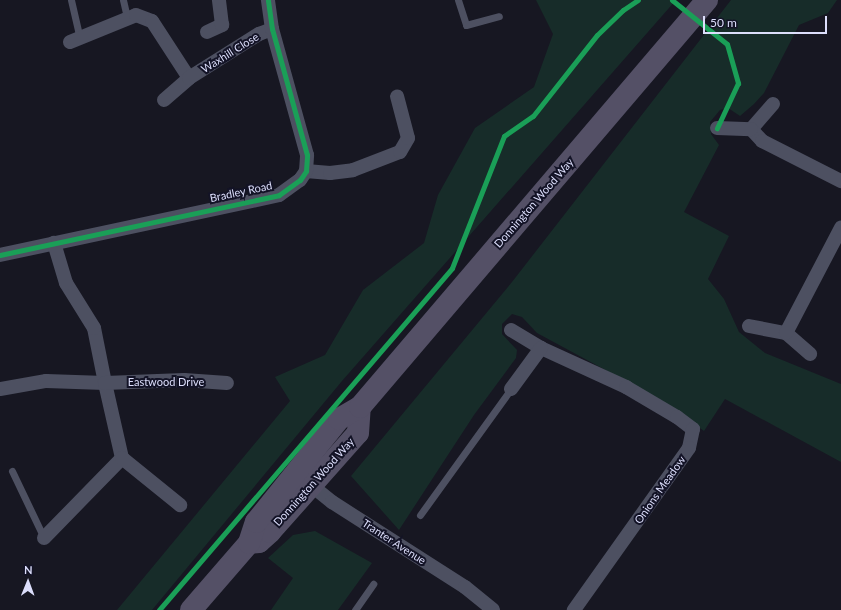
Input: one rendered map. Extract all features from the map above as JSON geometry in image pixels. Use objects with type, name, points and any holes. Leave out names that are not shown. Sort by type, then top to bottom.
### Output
[{"type":"main road","name":"Donnington Wood Way","points":[[191,610],[249,543],[256,522],[358,433],[360,407],[708,0]]},
{"type":"street","points":[[207,32],[222,25],[219,0]]},
{"type":"street","points":[[268,0],[272,29],[307,155],[306,171],[330,173],[353,170],[400,152],[408,138],[397,96]]},
{"type":"street","name":"Waxhill Close","points":[[75,40],[136,15],[152,21],[189,78]]},
{"type":"street","name":"Waxhill Close","points":[[164,100],[189,78],[259,34],[272,29]]},
{"type":"street","points":[[751,129],[773,104]]},
{"type":"street","points":[[717,128],[751,129],[762,141],[841,181]]},
{"type":"street","name":"Bradley Road","points":[[0,256],[279,195],[300,180],[306,171]]},
{"type":"street","points":[[786,333],[841,228]]},
{"type":"street","points":[[54,243],[66,283],[94,328],[122,458],[180,505]]},
{"type":"street","points":[[749,326],[786,333],[810,354]]},
{"type":"street","name":"Onions Meadow","points":[[511,330],[541,348],[626,387],[677,417],[693,429],[689,448],[574,610]]},
{"type":"street","points":[[511,389],[541,348]]},
{"type":"street","name":"Eastwood Drive","points":[[0,389],[46,381],[105,383],[184,380],[228,383]]},
{"type":"street","points":[[44,538],[122,458]]},
{"type":"street","name":"Tranter Avenue","points":[[304,479],[465,587],[493,610]]},
{"type":"lane","points":[[70,0],[75,40]]},
{"type":"lane","points":[[123,0],[127,18]]},
{"type":"lane","points":[[458,0],[466,25],[499,16]]},
{"type":"lane","points":[[420,515],[511,389]]},
{"type":"lane","points":[[12,471],[44,538]]},
{"type":"lane","points":[[355,610],[373,584]]},
{"type":"green space","points":[[536,0],[676,0],[342,381],[152,610],[117,610],[290,401],[275,377],[325,355],[363,290],[424,243],[438,195],[475,128],[534,87],[553,34]]},
{"type":"green space","points":[[731,0],[837,0],[828,13],[799,25],[764,93],[754,104],[740,116],[728,108],[720,110],[710,122],[711,134],[719,145],[684,212],[729,236],[708,279],[724,299],[739,332],[765,353],[841,384],[841,462],[725,399],[704,431],[661,400],[537,333],[522,317],[512,314],[502,324],[502,334],[517,350],[516,358],[474,415],[399,530],[351,476],[512,282]]},
{"type":"green space","points":[[315,531],[372,563],[338,610],[271,610],[293,578],[268,558],[293,535]]},
{"type":"cycle path","points":[[0,255],[279,195],[300,180],[306,171],[307,155],[272,29],[268,0]]},
{"type":"cycle path","points":[[159,610],[452,268],[504,136],[533,116],[597,35],[623,10],[638,0]]},
{"type":"cycle path","points":[[672,0],[727,44],[738,83],[717,128]]}]
